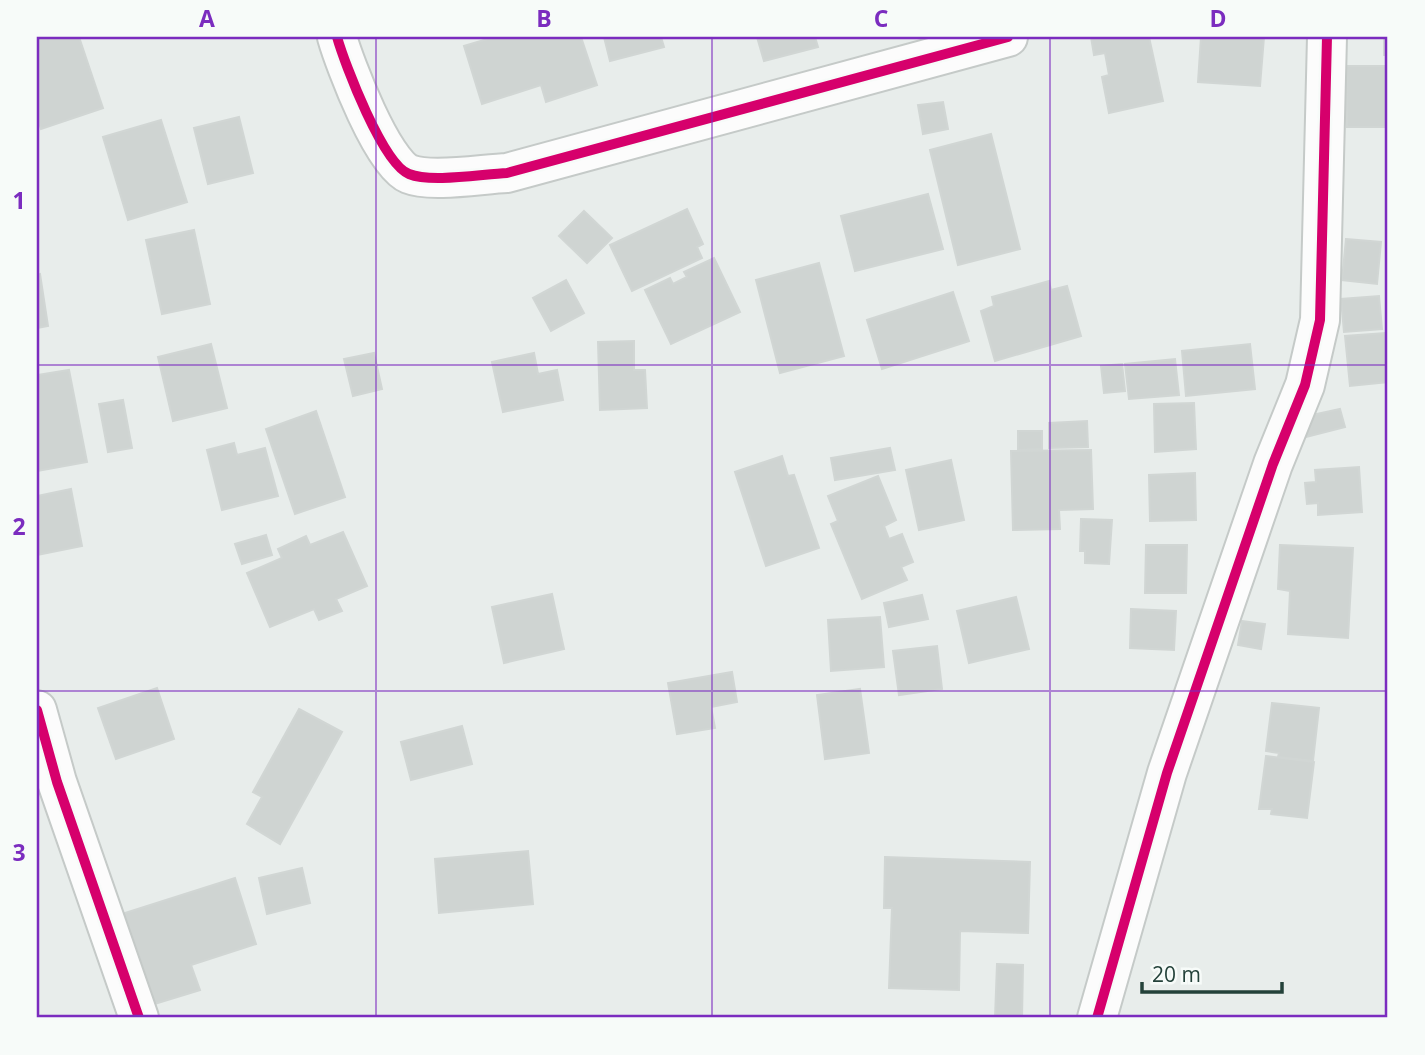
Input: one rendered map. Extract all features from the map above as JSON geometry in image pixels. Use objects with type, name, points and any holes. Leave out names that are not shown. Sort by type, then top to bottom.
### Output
[{"type":"street","points":[[337,37],[348,72],[391,159],[407,174],[428,178],[506,173],[1009,37]]},
{"type":"street","points":[[1097,1018],[1167,773],[1273,464],[1306,385],[1320,320],[1327,37]]},
{"type":"street","points":[[37,710],[47,782],[139,1018]]},
{"type":"building","points":[[79,37],[103,108],[41,129],[37,116],[37,38]]},
{"type":"building","points":[[494,37],[581,37],[597,85],[546,102],[541,85],[482,104],[464,46]]},
{"type":"building","points":[[604,37],[661,37],[664,47],[610,61]]},
{"type":"building","points":[[757,37],[815,37],[818,47],[764,61]]},
{"type":"building","points":[[1091,37],[1149,37],[1163,101],[1109,113],[1102,77],[1109,75],[1105,53],[1094,55]]},
{"type":"building","points":[[1201,37],[1264,37],[1260,86],[1198,82]]},
{"type":"building","points":[[1384,37],[1388,37],[1388,55],[1384,55]]},
{"type":"building","points":[[1346,66],[1388,66],[1388,127],[1347,127]]},
{"type":"building","points":[[943,102],[948,129],[923,134],[918,105]]},
{"type":"building","points":[[239,117],[253,173],[208,184],[194,128]]},
{"type":"building","points":[[161,120],[187,202],[128,220],[103,137]]},
{"type":"building","points":[[991,134],[1020,249],[958,265],[930,150]]},
{"type":"building","points":[[928,194],[943,249],[855,271],[841,216]]},
{"type":"building","points":[[687,209],[703,244],[697,247],[702,258],[632,291],[610,245]]},
{"type":"building","points":[[584,211],[612,238],[587,263],[559,236]]},
{"type":"building","points":[[194,230],[210,304],[162,314],[146,240]]},
{"type":"building","points":[[1346,239],[1381,242],[1377,284],[1342,280]]},
{"type":"building","points":[[714,258],[740,312],[671,344],[645,290],[670,278],[673,284],[687,277],[684,272]]},
{"type":"building","points":[[819,263],[844,356],[780,373],[756,280]]},
{"type":"building","points":[[40,274],[48,326],[37,328],[37,275]]},
{"type":"building","points":[[566,280],[584,313],[551,331],[533,298]]},
{"type":"building","points":[[1049,281],[1051,290],[1067,286],[1081,336],[995,361],[981,311],[994,306],[992,297]]},
{"type":"building","points":[[953,292],[969,341],[882,369],[867,320]]},
{"type":"building","points":[[1379,296],[1382,329],[1344,332],[1341,299]]},
{"type":"building","points":[[1385,333],[1388,382],[1350,386],[1345,336]]},
{"type":"building","points":[[634,341],[634,370],[645,370],[647,408],[600,410],[598,342]]},
{"type":"building","points":[[211,344],[227,408],[173,421],[158,357]]},
{"type":"building","points":[[1250,344],[1255,389],[1186,396],[1182,351]]},
{"type":"building","points":[[374,353],[382,389],[353,396],[344,359]]},
{"type":"building","points":[[534,353],[538,374],[557,370],[563,400],[503,412],[492,362]]},
{"type":"building","points":[[1175,359],[1179,395],[1129,399],[1125,364]]},
{"type":"building","points":[[1122,364],[1125,391],[1104,393],[1101,366]]},
{"type":"building","points":[[69,370],[87,462],[37,471],[37,375]]},
{"type":"building","points":[[123,400],[132,448],[108,452],[99,404]]},
{"type":"building","points":[[1194,403],[1196,449],[1155,452],[1154,404]]},
{"type":"building","points":[[1340,409],[1345,427],[1302,438],[1298,418]]},
{"type":"building","points":[[316,411],[345,497],[295,514],[266,429]]},
{"type":"building","points":[[1087,421],[1088,447],[1049,448],[1049,423]]},
{"type":"building","points":[[1018,431],[1042,431],[1042,449],[1018,450]]},
{"type":"building","points":[[234,443],[237,455],[265,448],[278,496],[222,510],[207,450]]},
{"type":"building","points":[[890,448],[895,470],[835,480],[831,458]]},
{"type":"building","points":[[1091,450],[1093,509],[1059,510],[1060,529],[1013,530],[1011,451]]},
{"type":"building","points":[[782,456],[788,476],[794,475],[819,548],[766,566],[735,472]]},
{"type":"building","points":[[951,460],[964,520],[919,530],[906,470]]},
{"type":"building","points":[[1359,467],[1362,512],[1318,515],[1318,503],[1307,504],[1305,483],[1316,482],[1315,470]]},
{"type":"building","points":[[1195,473],[1196,520],[1150,521],[1149,475]]},
{"type":"building","points":[[878,476],[896,520],[884,526],[889,539],[902,534],[913,562],[901,567],[907,580],[862,599],[831,524],[838,521],[828,496]]},
{"type":"building","points":[[71,489],[82,546],[37,555],[37,496]]},
{"type":"building","points":[[1081,519],[1112,520],[1109,564],[1085,563],[1085,551],[1080,551]]},
{"type":"building","points":[[343,532],[367,586],[336,599],[342,611],[319,620],[314,609],[270,627],[247,573],[282,558],[278,549],[306,536],[310,545]]},
{"type":"building","points":[[266,535],[272,555],[242,564],[235,544]]},
{"type":"building","points":[[1146,545],[1187,545],[1186,593],[1145,593]]},
{"type":"building","points":[[1280,545],[1353,548],[1348,638],[1288,634],[1290,591],[1278,589]]},
{"type":"building","points":[[552,594],[564,649],[504,663],[492,607]]},
{"type":"building","points":[[922,595],[928,619],[889,627],[884,603]]},
{"type":"building","points":[[1016,597],[1029,649],[969,663],[957,611]]},
{"type":"building","points":[[1131,609],[1176,611],[1174,650],[1130,648]]},
{"type":"building","points":[[880,617],[884,667],[831,671],[828,620]]},
{"type":"building","points":[[1242,621],[1265,624],[1261,649],[1238,645]]},
{"type":"building","points":[[937,646],[942,689],[899,695],[893,651]]},
{"type":"building","points":[[732,672],[737,702],[711,707],[715,728],[677,734],[668,683]]},
{"type":"building","points":[[157,688],[174,739],[116,759],[98,708]]},
{"type":"building","points":[[860,689],[869,753],[825,759],[817,695]]},
{"type":"building","points":[[1272,703],[1319,708],[1313,761],[1278,757],[1279,753],[1266,751]]},
{"type":"building","points":[[299,709],[342,732],[280,844],[247,824],[262,797],[253,792]]},
{"type":"building","points":[[462,726],[472,764],[411,780],[401,742]]},
{"type":"building","points":[[1266,756],[1314,762],[1307,818],[1271,814],[1272,809],[1259,809]]},
{"type":"building","points":[[528,851],[533,904],[439,913],[435,859]]},
{"type":"building","points":[[885,857],[1030,862],[1028,933],[960,931],[959,990],[889,988],[892,908],[884,908]]},
{"type":"building","points":[[302,868],[310,903],[267,914],[259,878]]},
{"type":"building","points":[[235,878],[256,944],[191,965],[200,990],[148,1006],[119,915]]},
{"type":"building","points":[[997,964],[1023,965],[1022,1018],[995,1018]]},
{"type":"cycle path","points":[[337,37],[366,112],[388,152],[409,174],[430,178],[507,173],[1008,37]]},
{"type":"cycle path","points":[[1097,1018],[1167,773],[1273,464],[1305,385],[1320,320],[1327,37]]},
{"type":"cycle path","points":[[37,710],[57,782],[139,1018]]}]
